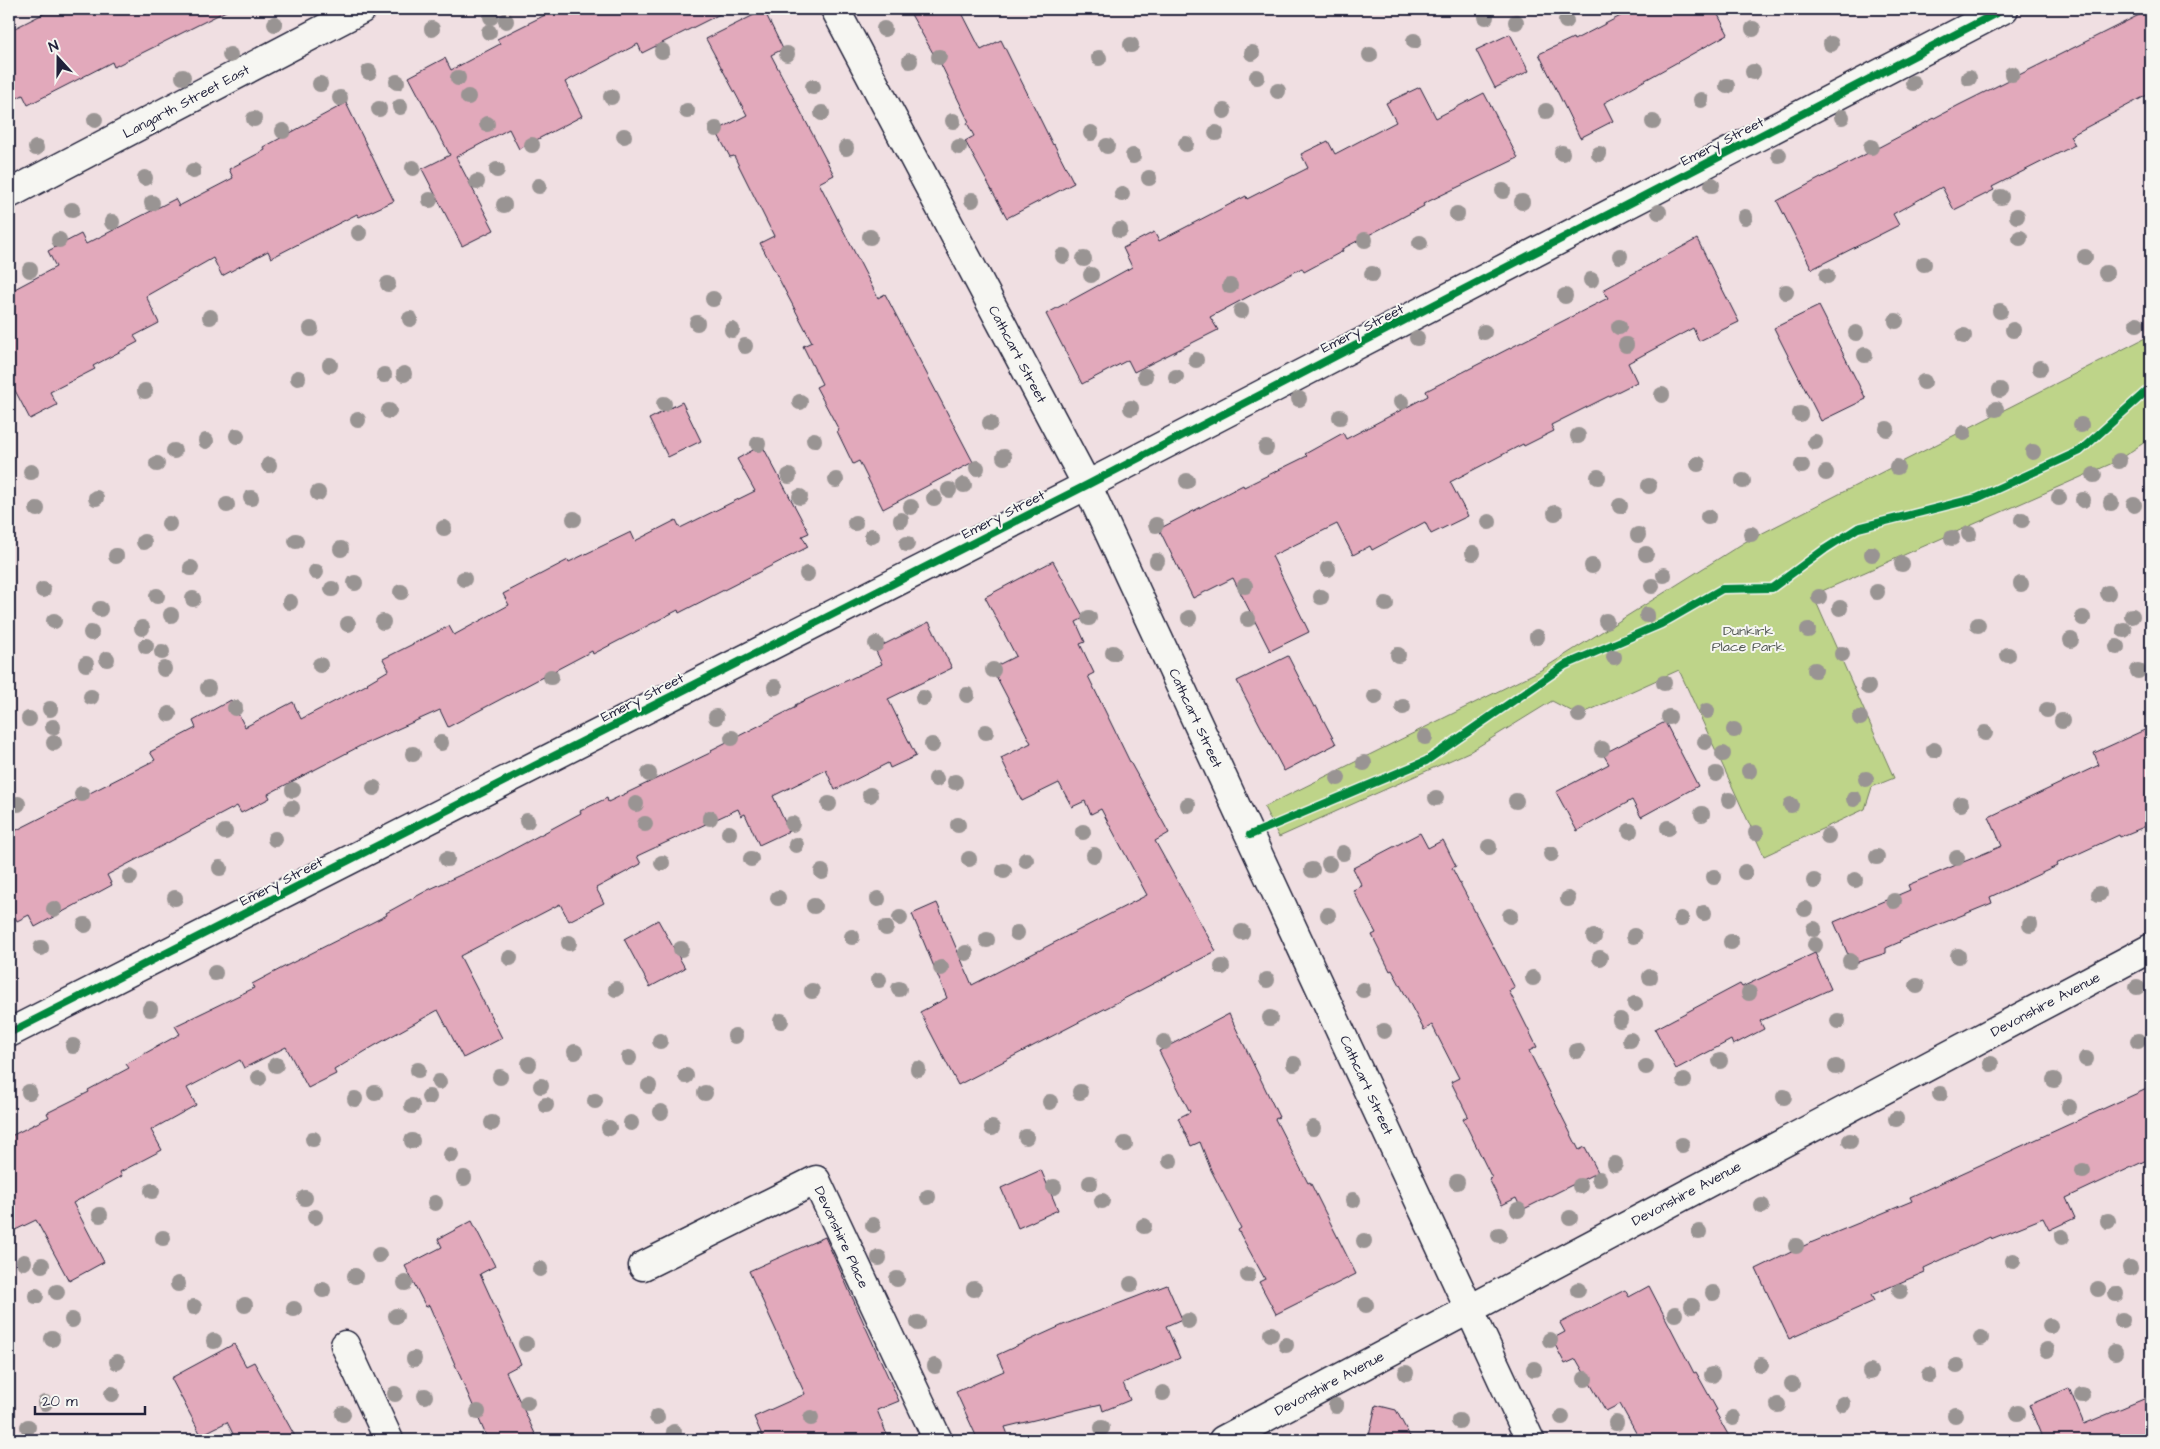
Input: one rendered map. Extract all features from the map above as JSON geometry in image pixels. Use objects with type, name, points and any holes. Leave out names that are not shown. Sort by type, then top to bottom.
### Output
[{"type":"street","name":"Langarth Street East","points":[[9,194],[362,9]]},
{"type":"street","name":"Cathcart Street","points":[[835,9],[1087,485],[1530,1440]]},
{"type":"street","name":"Emery Street","points":[[9,1033],[1087,485],[2004,9]]},
{"type":"street","name":"Devonshire Avenue","points":[[1223,1440],[2151,948]]},
{"type":"street","name":"Devonshire Place","points":[[643,1266],[816,1180],[938,1440]]},
{"type":"street","points":[[345,1345],[389,1440]]},
{"type":"path","points":[[1250,835],[1426,761],[1565,665],[1661,624],[1722,589],[1772,588],[1825,549],[1858,528],[1977,498],[2080,451],[2151,387]]},
{"type":"green space","name":"Dunkirk Place Park","points":[[2151,335],[2151,438],[2115,462],[1813,595],[1894,778],[1872,787],[1865,809],[1764,856],[1679,670],[1579,715],[1552,701],[1471,751],[1279,837],[1264,807],[1541,670],[1745,542]]},
{"type":"building","points":[[53,9],[230,9],[114,67],[112,62],[28,105],[23,95],[9,102],[9,31]]},
{"type":"building","points":[[557,9],[730,9],[642,53],[638,44],[565,82],[582,116],[519,149],[509,129],[456,157],[494,230],[462,246],[422,169],[450,155],[409,77],[445,58],[451,70],[500,44],[497,39]]},
{"type":"building","points":[[908,9],[960,9],[981,50],[1001,40],[1074,183],[1007,218],[965,141],[974,136],[967,123],[969,122],[936,54],[934,55]]},
{"type":"building","points":[[1634,9],[1715,9],[1728,34],[1604,103],[1613,121],[1580,138],[1539,54],[1573,38],[1574,40]]},
{"type":"building","points":[[2151,9],[2151,93],[2070,136],[2075,145],[1992,187],[1994,190],[1954,210],[1942,187],[1893,214],[1899,225],[1812,269],[1777,201],[1959,105]]},
{"type":"building","points":[[764,10],[783,49],[771,55],[834,175],[819,183],[878,298],[885,294],[973,462],[883,509],[859,461],[853,464],[837,431],[839,430],[816,387],[822,384],[803,346],[812,342],[760,243],[774,236],[734,156],[730,157],[716,131],[747,115],[706,39]]},
{"type":"building","points":[[1510,34],[1529,71],[1495,88],[1476,50]]},
{"type":"building","points":[[1420,87],[1436,118],[1484,93],[1518,158],[1423,204],[1424,206],[1342,249],[1343,251],[1304,272],[1302,268],[1210,317],[1218,330],[1134,372],[1128,360],[1082,384],[1046,314],[1132,267],[1123,248],[1154,232],[1159,241],[1246,196],[1247,199],[1308,168],[1301,154],[1328,141],[1335,154],[1396,122],[1386,103]]},
{"type":"building","points":[[346,103],[394,201],[359,217],[357,214],[271,258],[268,251],[222,276],[213,258],[146,296],[159,323],[134,336],[138,342],[93,366],[95,369],[50,392],[57,405],[30,419],[9,379],[9,292],[56,267],[48,251],[81,234],[86,244],[175,199],[179,206],[233,178],[229,169],[265,150],[264,147]]},
{"type":"building","points":[[1697,239],[1739,322],[1699,341],[1693,328],[1628,363],[1637,382],[1551,425],[1554,431],[1524,446],[1523,444],[1450,482],[1468,516],[1431,534],[1425,522],[1372,550],[1370,546],[1353,555],[1337,524],[1272,556],[1309,632],[1270,651],[1233,578],[1193,598],[1159,529],[1243,485],[1244,487],[1307,456],[1305,454],[1343,433],[1346,439],[1428,396],[1426,391],[1608,298],[1603,290]]},
{"type":"building","points":[[1819,306],[1866,399],[1821,421],[1774,328]]},
{"type":"building","points":[[682,402],[701,441],[668,457],[649,419]]},
{"type":"building","points":[[762,445],[809,533],[802,536],[808,547],[679,613],[678,610],[593,654],[592,651],[448,727],[440,710],[362,745],[268,794],[270,798],[241,813],[237,806],[107,875],[112,885],[35,927],[29,915],[17,921],[9,905],[9,834],[155,760],[150,752],[196,728],[193,721],[231,700],[245,727],[293,702],[301,719],[368,684],[389,670],[383,659],[449,626],[454,635],[509,605],[503,594],[568,560],[569,562],[631,532],[635,541],[676,520],[680,528],[755,491],[737,459]]},
{"type":"building","points":[[1053,561],[1084,618],[1076,622],[1085,642],[1080,644],[1094,673],[1088,676],[1129,760],[1169,833],[1155,841],[1216,951],[958,1085],[920,1012],[947,998],[912,914],[937,903],[972,985],[1147,895],[1101,809],[1091,814],[1085,801],[1072,807],[1059,783],[1022,801],[1001,758],[1031,743],[992,668],[1016,656],[985,597]]},
{"type":"building","points":[[929,622],[952,668],[888,699],[916,756],[890,768],[888,763],[835,790],[826,770],[773,796],[789,831],[759,845],[745,814],[741,816],[738,809],[637,856],[641,864],[596,888],[604,903],[569,921],[560,904],[460,956],[502,1038],[463,1058],[438,1010],[334,1070],[336,1074],[308,1088],[286,1047],[244,1068],[240,1060],[187,1088],[196,1105],[151,1130],[162,1150],[120,1172],[122,1176],[73,1203],[104,1262],[69,1281],[36,1220],[9,1233],[9,1137],[49,1117],[47,1113],[89,1092],[88,1090],[129,1068],[126,1064],[180,1034],[175,1026],[254,988],[252,984],[387,915],[386,913],[428,890],[499,857],[581,813],[580,811],[607,798],[608,802],[712,752],[711,750],[796,707],[795,705],[882,664],[875,649]]},
{"type":"building","points":[[1288,656],[1314,707],[1316,706],[1336,744],[1284,771],[1237,681]]},
{"type":"building","points":[[1665,722],[1698,786],[1641,817],[1632,800],[1577,831],[1556,792],[1609,764],[1603,754]]},
{"type":"building","points":[[2151,727],[2151,824],[2120,837],[2119,835],[2056,864],[2057,866],[1990,897],[1992,903],[1899,941],[1886,948],[1886,953],[1852,964],[1834,922],[1910,890],[1908,885],[2002,846],[1989,817],[2099,765],[2094,753]]},
{"type":"building","points":[[1420,833],[1428,848],[1443,840],[1456,866],[1452,868],[1515,988],[1509,991],[1537,1047],[1529,1051],[1579,1150],[1585,1147],[1598,1172],[1522,1210],[1516,1198],[1502,1205],[1489,1179],[1492,1178],[1463,1119],[1468,1116],[1451,1082],[1459,1078],[1432,1025],[1424,1030],[1392,970],[1390,971],[1372,935],[1376,933],[1353,890],[1362,886],[1353,868]]},
{"type":"building","points":[[658,920],[685,968],[650,987],[624,939]]},
{"type":"building","points":[[1815,953],[1831,989],[1760,1021],[1764,1029],[1733,1045],[1731,1040],[1676,1069],[1655,1029],[1740,984],[1742,987]]},
{"type":"building","points":[[1229,1014],[1279,1117],[1275,1119],[1308,1183],[1310,1182],[1356,1274],[1276,1314],[1259,1282],[1265,1279],[1238,1230],[1241,1228],[1211,1170],[1200,1142],[1191,1146],[1178,1118],[1190,1112],[1159,1051]]},
{"type":"building","points":[[2151,1087],[2151,1158],[2066,1198],[2075,1218],[2049,1230],[2043,1218],[1991,1239],[1990,1237],[1924,1268],[1925,1272],[1871,1295],[1874,1301],[1789,1339],[1756,1269],[1808,1244],[1912,1201],[1910,1197]]},
{"type":"building","points":[[1041,1170],[1058,1210],[1018,1228],[1001,1188]]},
{"type":"building","points":[[472,1221],[495,1266],[480,1274],[521,1364],[506,1372],[538,1440],[488,1440],[429,1305],[426,1307],[405,1266],[442,1247],[438,1239]]},
{"type":"building","points":[[825,1237],[899,1401],[877,1410],[889,1440],[764,1440],[754,1417],[805,1394],[749,1271]]},
{"type":"building","points":[[1167,1285],[1182,1319],[1166,1326],[1180,1358],[1123,1383],[1130,1400],[1103,1411],[1101,1404],[1005,1427],[1010,1440],[978,1440],[956,1392],[1004,1371],[997,1355],[1063,1325]]},
{"type":"building","points":[[1649,1286],[1694,1373],[1696,1372],[1717,1410],[1715,1411],[1731,1440],[1640,1440],[1620,1404],[1606,1411],[1576,1359],[1565,1364],[1552,1339],[1565,1332],[1560,1323],[1625,1290],[1629,1297]]},
{"type":"building","points":[[234,1344],[246,1366],[254,1362],[297,1440],[236,1440],[227,1422],[201,1435],[171,1378]]},
{"type":"building","points":[[2069,1388],[2084,1424],[2151,1396],[2151,1440],[2043,1440],[2029,1405]]},
{"type":"building","points":[[1376,1405],[1396,1410],[1412,1440],[1368,1440]]},
{"type":"cycle path","points":[[9,1033],[1087,485],[2004,9]]},
{"type":"cycle path","points":[[1250,835],[1426,761],[1565,665],[1661,624],[1722,589],[1772,588],[1825,549],[1858,528],[1977,498],[2080,451],[2151,387]]}]
